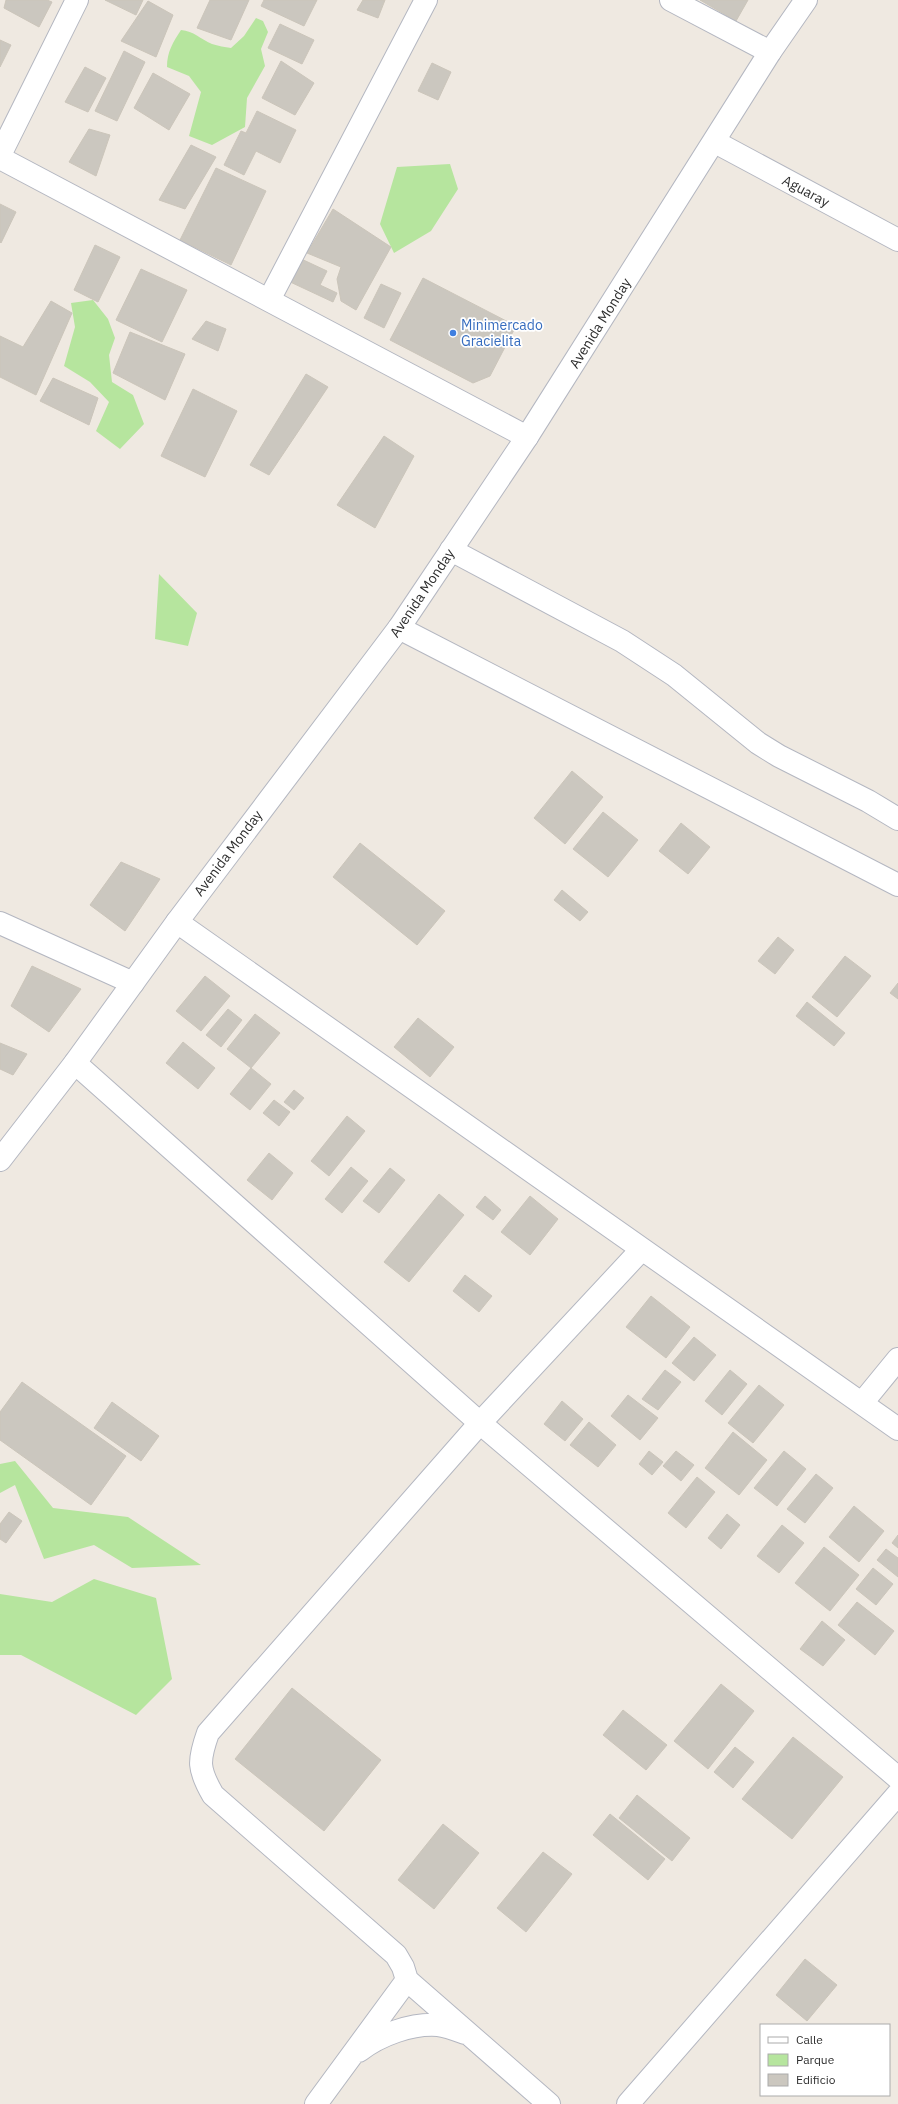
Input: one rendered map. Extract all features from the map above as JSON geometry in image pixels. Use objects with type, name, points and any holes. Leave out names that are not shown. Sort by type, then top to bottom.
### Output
[{"type":"street","points":[[77,0],[0,156],[527,437]]},
{"type":"street","points":[[269,300],[426,0]]},
{"type":"street","points":[[671,0],[770,52]]},
{"type":"street","name":"Avenida Monday","points":[[0,1160],[75,1063],[177,922],[399,628],[527,437],[715,142],[770,52],[806,0]]},
{"type":"street","name":"Aguaray","points":[[715,142],[898,240]]},
{"type":"street","points":[[451,550],[622,641],[674,675],[758,743],[779,756],[868,801],[898,819]]},
{"type":"street","points":[[399,628],[898,885]]},
{"type":"street","points":[[177,922],[862,1402],[898,1429]]},
{"type":"street","points":[[0,923],[133,983]]},
{"type":"street","points":[[75,1063],[480,1424],[898,1778]]},
{"type":"street","points":[[549,2104],[407,1980],[403,1967],[396,1955],[213,1795],[201,1775],[201,1753],[208,1733],[480,1424],[642,1249]]},
{"type":"street","points":[[862,1402],[898,1359]]},
{"type":"street","points":[[628,2104],[898,1794]]},
{"type":"street","points":[[316,2104],[407,1980]]},
{"type":"street","points":[[347,2062],[371,2042],[404,2028],[438,2025],[469,2034]]},
{"type":"green space","points":[[256,18],[263,21],[268,32],[261,49],[265,66],[247,98],[245,127],[212,145],[189,136],[201,92],[189,76],[167,67],[169,52],[175,39],[181,30],[193,34],[212,44],[231,48],[244,36]]},
{"type":"green space","points":[[450,164],[458,189],[431,231],[394,253],[380,224],[397,167]]},
{"type":"green space","points":[[93,300],[108,319],[115,338],[109,355],[112,382],[133,395],[144,424],[120,449],[96,431],[109,402],[90,382],[64,366],[75,327],[71,303]]},
{"type":"green space","points":[[159,574],[197,613],[188,646],[155,639]]},
{"type":"green space","points":[[15,1461],[53,1508],[128,1517],[201,1565],[132,1568],[94,1545],[44,1559],[15,1485],[0,1493],[0,1464]]},
{"type":"green space","points":[[94,1579],[156,1598],[172,1679],[136,1715],[21,1655],[0,1655],[0,1594],[52,1602]]},
{"type":"building","points":[[6,0],[47,0],[52,2],[39,27],[4,8]]},
{"type":"building","points":[[105,0],[143,0],[136,15]]},
{"type":"building","points":[[210,0],[249,0],[231,40],[197,28]]},
{"type":"building","points":[[264,0],[317,0],[304,26],[261,6]]},
{"type":"building","points":[[363,0],[385,0],[378,18],[357,10]]},
{"type":"building","points":[[700,0],[748,0],[736,21]]},
{"type":"building","points":[[148,1],[173,15],[156,57],[121,41]]},
{"type":"building","points":[[280,24],[314,40],[302,64],[268,48]]},
{"type":"building","points":[[0,40],[11,45],[0,67]]},
{"type":"building","points":[[124,51],[145,62],[117,121],[95,111]]},
{"type":"building","points":[[281,61],[314,83],[295,115],[262,98]]},
{"type":"building","points":[[432,63],[451,72],[438,100],[418,91]]},
{"type":"building","points":[[85,67],[106,78],[88,112],[65,102]]},
{"type":"building","points":[[153,73],[190,94],[169,130],[134,108]]},
{"type":"building","points":[[257,111],[296,130],[280,163],[256,151],[244,175],[224,165],[241,131],[246,133]]},
{"type":"building","points":[[89,129],[110,135],[96,176],[69,162]]},
{"type":"building","points":[[191,145],[216,157],[185,209],[159,200]]},
{"type":"building","points":[[216,168],[266,191],[231,265],[180,240]]},
{"type":"building","points":[[0,204],[16,212],[1,243],[0,242]]},
{"type":"building","points":[[333,209],[391,247],[356,310],[341,301],[337,279],[341,267],[307,253]]},
{"type":"building","points":[[95,245],[120,257],[98,302],[74,290]]},
{"type":"building","points":[[297,257],[327,271],[320,285],[337,293],[333,302],[286,280]]},
{"type":"building","points":[[141,269],[187,290],[162,342],[116,320]]},
{"type":"building","name":"Minimercado Gracielita","points":[[423,278],[516,326],[490,376],[473,383],[390,340]]},
{"type":"building","points":[[381,284],[401,293],[384,328],[364,318]]},
{"type":"building","points":[[51,301],[72,313],[36,395],[0,377],[0,336],[23,347]]},
{"type":"building","points":[[206,321],[226,329],[218,351],[192,339]]},
{"type":"building","points":[[130,332],[185,354],[165,400],[113,373]]},
{"type":"building","points":[[306,374],[328,387],[269,475],[250,465]]},
{"type":"building","points":[[53,378],[98,398],[89,425],[40,401]]},
{"type":"building","points":[[193,389],[237,411],[205,477],[161,456]]},
{"type":"building","points":[[384,436],[414,456],[375,528],[337,505]]},
{"type":"building","points":[[572,771],[603,797],[565,844],[534,818]]},
{"type":"building","points":[[603,812],[638,840],[608,877],[573,849]]},
{"type":"building","points":[[681,823],[710,847],[688,874],[659,851]]},
{"type":"building","points":[[360,843],[445,911],[417,945],[333,877]]},
{"type":"building","points":[[121,862],[160,879],[125,931],[90,905]]},
{"type":"building","points":[[562,890],[588,912],[580,921],[554,900]]},
{"type":"building","points":[[778,937],[794,950],[775,974],[758,961]]},
{"type":"building","points":[[845,956],[871,976],[837,1017],[812,997]]},
{"type":"building","points":[[32,966],[81,989],[49,1032],[11,1006]]},
{"type":"building","points":[[205,976],[230,996],[201,1031],[176,1011]]},
{"type":"building","points":[[898,983],[898,999],[890,993]]},
{"type":"building","points":[[807,1002],[845,1033],[834,1046],[796,1016]]},
{"type":"building","points":[[228,1009],[242,1020],[221,1047],[206,1035]]},
{"type":"building","points":[[255,1014],[280,1033],[251,1068],[227,1049]]},
{"type":"building","points":[[418,1018],[454,1047],[430,1077],[394,1047]]},
{"type":"building","points":[[183,1042],[215,1068],[198,1089],[166,1063]]},
{"type":"building","points":[[0,1043],[27,1054],[13,1075],[0,1069]]},
{"type":"building","points":[[251,1068],[271,1084],[250,1110],[230,1094]]},
{"type":"building","points":[[294,1090],[304,1098],[294,1110],[284,1102]]},
{"type":"building","points":[[274,1100],[290,1112],[279,1126],[263,1113]]},
{"type":"building","points":[[347,1116],[365,1131],[329,1176],[311,1161]]},
{"type":"building","points":[[269,1153],[293,1173],[272,1200],[247,1180]]},
{"type":"building","points":[[351,1167],[368,1181],[342,1213],[325,1199]]},
{"type":"building","points":[[390,1168],[405,1180],[379,1213],[363,1201]]},
{"type":"building","points":[[439,1194],[464,1215],[409,1282],[384,1262]]},
{"type":"building","points":[[485,1196],[501,1210],[493,1220],[476,1207]]},
{"type":"building","points":[[530,1196],[558,1219],[530,1255],[501,1232]]},
{"type":"building","points":[[465,1275],[492,1296],[479,1312],[453,1291]]},
{"type":"building","points":[[651,1296],[690,1327],[666,1358],[626,1327]]},
{"type":"building","points":[[694,1337],[716,1355],[694,1381],[672,1363]]},
{"type":"building","points":[[665,1370],[681,1382],[658,1410],[642,1399]]},
{"type":"building","points":[[730,1370],[747,1384],[722,1415],[705,1401]]},
{"type":"building","points":[[22,1382],[126,1456],[91,1505],[0,1440],[0,1412]]},
{"type":"building","points":[[759,1385],[784,1405],[753,1443],[728,1423]]},
{"type":"building","points":[[628,1395],[658,1418],[640,1440],[611,1416]]},
{"type":"building","points":[[562,1401],[583,1419],[565,1441],[544,1424]]},
{"type":"building","points":[[112,1402],[159,1436],[141,1461],[94,1428]]},
{"type":"building","points":[[589,1422],[616,1445],[598,1467],[570,1445]]},
{"type":"building","points":[[733,1432],[767,1460],[739,1495],[705,1468]]},
{"type":"building","points":[[649,1451],[663,1462],[652,1475],[639,1464]]},
{"type":"building","points":[[676,1451],[694,1465],[681,1481],[663,1466]]},
{"type":"building","points":[[784,1451],[806,1469],[777,1506],[754,1488]]},
{"type":"building","points":[[816,1474],[833,1488],[805,1523],[787,1509]]},
{"type":"building","points":[[697,1477],[715,1492],[686,1528],[668,1513]]},
{"type":"building","points":[[854,1506],[884,1531],[859,1562],[829,1537]]},
{"type":"building","points":[[9,1512],[22,1521],[6,1543],[0,1539],[0,1524]]},
{"type":"building","points":[[727,1514],[740,1525],[721,1549],[708,1538]]},
{"type":"building","points":[[782,1525],[804,1543],[779,1573],[757,1556]]},
{"type":"building","points":[[898,1535],[898,1548],[892,1543]]},
{"type":"building","points":[[824,1547],[859,1575],[830,1611],[795,1583]]},
{"type":"building","points":[[886,1549],[898,1558],[898,1577],[877,1560]]},
{"type":"building","points":[[873,1568],[893,1584],[876,1605],[856,1589]]},
{"type":"building","points":[[857,1602],[894,1631],[875,1655],[838,1625]]},
{"type":"building","points":[[822,1621],[845,1640],[823,1666],[800,1649]]},
{"type":"building","points":[[721,1684],[754,1711],[708,1769],[674,1741]]},
{"type":"building","points":[[292,1688],[381,1760],[324,1831],[235,1759]]},
{"type":"building","points":[[623,1710],[667,1745],[646,1770],[603,1735]]},
{"type":"building","points":[[793,1737],[843,1777],[792,1839],[742,1799]]},
{"type":"building","points":[[735,1747],[754,1762],[733,1788],[714,1772]]},
{"type":"building","points":[[637,1795],[690,1838],[672,1861],[619,1818]]},
{"type":"building","points":[[610,1814],[665,1859],[648,1880],[593,1835]]},
{"type":"building","points":[[443,1824],[479,1853],[434,1909],[398,1880]]},
{"type":"building","points":[[543,1852],[572,1874],[526,1932],[497,1908]]},
{"type":"building","points":[[805,1959],[837,1985],[807,2021],[776,1995]]},
{"type":"place","name":"Minimercado Gracielita","points":[[453,333]]}]
